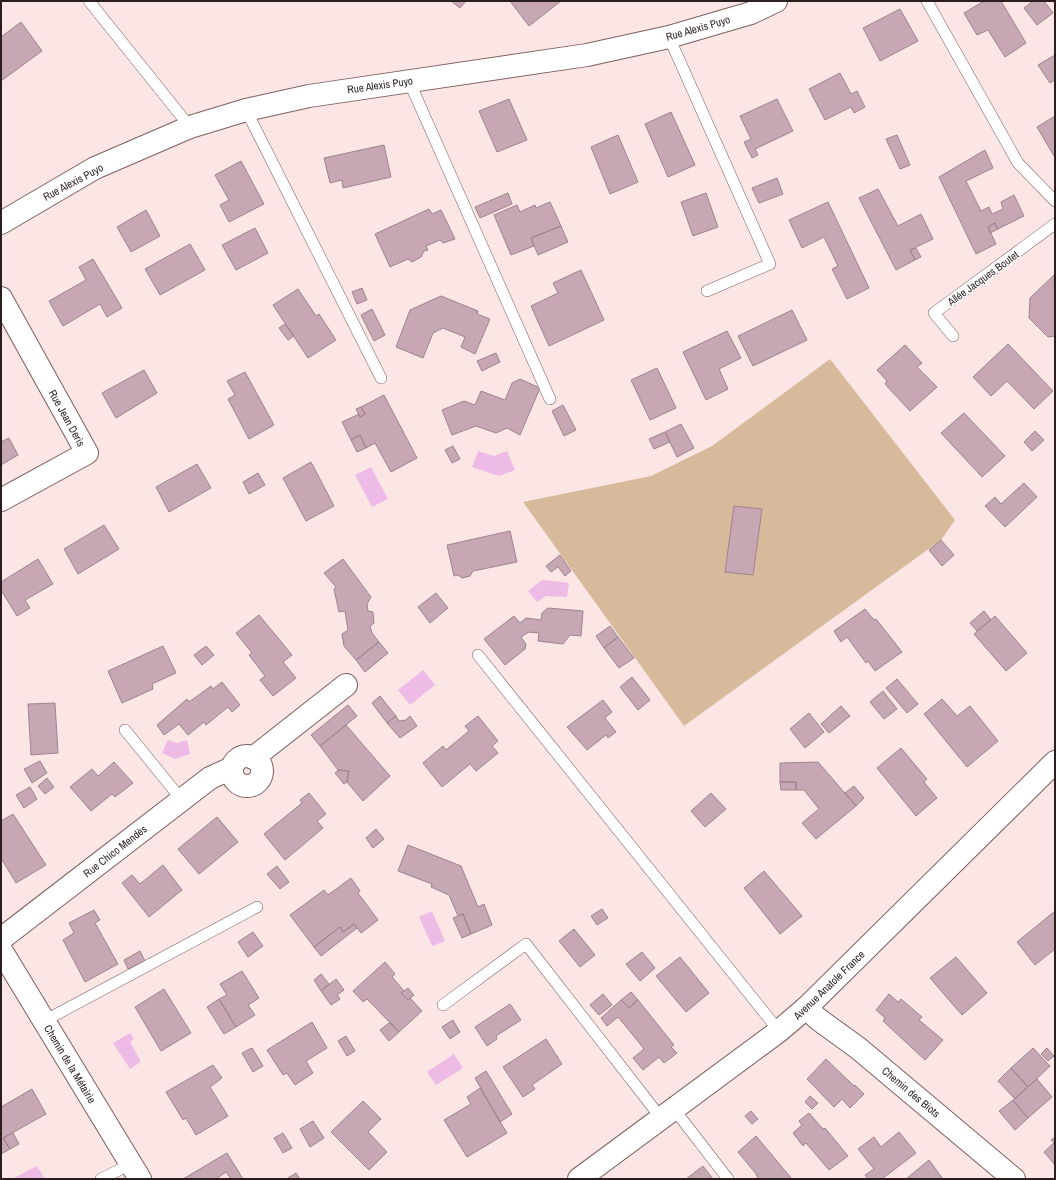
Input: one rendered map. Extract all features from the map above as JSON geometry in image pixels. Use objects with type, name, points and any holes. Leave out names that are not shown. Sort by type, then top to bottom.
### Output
[{"type":"street","name":"Rue Alexis Puyo","points":[[6,217],[95,168],[190,127],[246,110],[309,96],[587,55],[669,37],[752,13],[776,1]]},
{"type":"street","name":"Rue Jean Deris","points":[[1,298],[86,453],[1,500]]},
{"type":"street","name":"Rue Chico Mendès","points":[[1,939],[210,778],[232,768],[241,758],[253,758],[346,685]]},
{"type":"street","name":"Avenue Anatole France","points":[[578,1179],[779,1031],[806,1008],[1055,762]]},
{"type":"street","name":"Chemin de la Métairie","points":[[1,950],[135,1172]]},
{"type":"street","name":"Chemin des Biots","points":[[806,1008],[818,1019],[864,1053],[1014,1179]]},
{"type":"lane","points":[[89,1],[190,127]]},
{"type":"lane","points":[[926,1],[1018,163],[1055,201]]},
{"type":"lane","points":[[669,37],[770,264],[707,292]]},
{"type":"lane","points":[[409,81],[550,400]]},
{"type":"lane","points":[[246,110],[381,378]]},
{"type":"lane","name":"Allée Jacques Boutet","points":[[953,336],[934,313],[1055,224]]},
{"type":"lane","points":[[478,655],[779,1031]]},
{"type":"lane","points":[[125,730],[182,800]]},
{"type":"lane","points":[[44,1021],[258,907]]},
{"type":"lane","points":[[443,1005],[526,944],[667,1114],[728,1179]]},
{"type":"lane","points":[[101,1179],[135,1172]]},
{"type":"shaded area","points":[[830,359],[955,520],[941,540],[684,726],[523,502],[651,476],[712,446]]},
{"type":"shaded area","points":[[478,451],[494,456],[507,451],[515,470],[499,476],[472,467]]},
{"type":"shaded area","points":[[371,467],[388,499],[372,507],[355,475]]},
{"type":"shaded area","points":[[542,580],[569,583],[567,597],[546,596],[537,602],[528,591]]},
{"type":"shaded area","points":[[423,670],[435,685],[410,705],[398,690]]},
{"type":"shaded area","points":[[168,740],[177,743],[187,740],[190,754],[175,759],[162,753]]},
{"type":"shaded area","points":[[432,911],[445,941],[432,946],[419,917]]},
{"type":"shaded area","points":[[130,1033],[134,1039],[130,1042],[141,1062],[130,1069],[113,1043]]},
{"type":"shaded area","points":[[454,1054],[463,1068],[436,1085],[427,1072]]},
{"type":"shaded area","points":[[37,1166],[45,1179],[12,1179]]},
{"type":"building","points":[[451,1],[466,1],[460,8]]},
{"type":"building","points":[[510,1],[561,1],[529,26]]},
{"type":"building","points":[[984,1],[1001,1],[1026,43],[1005,57],[988,30],[977,35],[964,13]]},
{"type":"building","points":[[1033,1],[1044,1],[1053,13],[1037,25],[1024,8]]},
{"type":"building","points":[[900,9],[918,41],[880,61],[863,28]]},
{"type":"building","points":[[21,22],[42,51],[1,81],[1,37]]},
{"type":"building","points":[[1055,55],[1055,80],[1050,83],[1038,65]]},
{"type":"building","points":[[840,73],[851,94],[857,91],[865,107],[854,113],[851,107],[825,120],[809,89]]},
{"type":"building","points":[[509,99],[527,140],[497,152],[479,111]]},
{"type":"building","points":[[777,99],[793,131],[755,149],[758,155],[752,158],[744,142],[751,139],[740,116]]},
{"type":"building","points":[[671,112],[695,165],[668,177],[645,124]]},
{"type":"building","points":[[1055,116],[1055,155],[1054,156],[1037,127]]},
{"type":"building","points":[[618,135],[638,182],[610,194],[591,147]]},
{"type":"building","points":[[897,135],[910,165],[900,169],[886,139]]},
{"type":"building","points":[[384,145],[391,177],[343,188],[342,180],[330,183],[324,158]]},
{"type":"building","points":[[985,150],[993,168],[966,181],[981,211],[989,207],[992,214],[1003,209],[1001,202],[1014,195],[1024,216],[998,229],[995,223],[988,227],[996,244],[976,254],[939,177]]},
{"type":"building","points":[[241,161],[264,204],[229,222],[220,205],[229,200],[215,175]]},
{"type":"building","points":[[777,178],[783,194],[759,203],[752,188]]},
{"type":"building","points":[[878,189],[898,226],[921,214],[933,239],[910,250],[915,260],[896,270],[859,198]]},
{"type":"building","points":[[508,193],[512,204],[480,218],[475,207]]},
{"type":"building","points":[[706,193],[718,227],[693,236],[681,202]]},
{"type":"building","points":[[550,202],[561,226],[531,238],[534,246],[511,255],[494,215],[517,205],[520,212],[535,205],[536,208]]},
{"type":"building","points":[[828,202],[869,288],[847,299],[832,269],[838,266],[824,237],[802,248],[789,220]]},
{"type":"building","points":[[429,209],[432,214],[441,210],[455,239],[443,243],[440,240],[426,246],[428,250],[424,251],[421,257],[412,262],[408,259],[390,267],[375,234]]},
{"type":"building","points":[[146,210],[160,236],[131,252],[117,227]]},
{"type":"building","points":[[995,223],[998,229],[990,233],[988,227]]},
{"type":"building","points":[[561,226],[568,242],[538,255],[531,238]]},
{"type":"building","points":[[255,228],[268,253],[236,270],[222,245]]},
{"type":"building","points":[[190,244],[205,270],[160,295],[145,269]]},
{"type":"building","points":[[916,248],[921,257],[915,260],[910,250]]},
{"type":"building","points":[[93,259],[122,308],[107,317],[100,304],[63,326],[49,301],[86,280],[79,267]]},
{"type":"building","points":[[581,270],[604,320],[549,346],[531,306],[558,293],[553,283]]},
{"type":"building","points":[[1054,275],[1055,336],[1048,337],[1029,318],[1030,298]]},
{"type":"building","points":[[362,288],[367,300],[357,304],[352,292]]},
{"type":"building","points":[[298,289],[316,316],[319,314],[336,340],[308,358],[273,305]]},
{"type":"building","points":[[441,296],[478,311],[477,314],[490,319],[475,354],[461,347],[465,337],[443,328],[433,333],[423,358],[396,347],[410,310]]},
{"type":"building","points":[[372,309],[385,335],[374,341],[361,315]]},
{"type":"building","points":[[792,310],[807,340],[753,366],[738,336]]},
{"type":"building","points":[[285,324],[294,336],[288,340],[279,328]]},
{"type":"building","points":[[727,331],[741,358],[719,369],[728,389],[706,400],[683,352]]},
{"type":"building","points":[[1008,344],[1053,391],[1034,409],[1007,381],[991,396],[973,377]]},
{"type":"building","points":[[905,345],[922,363],[917,367],[937,387],[910,411],[885,384],[887,381],[877,370]]},
{"type":"building","points":[[496,353],[500,362],[482,371],[477,361]]},
{"type":"building","points":[[657,368],[676,408],[650,420],[631,380]]},
{"type":"building","points":[[144,370],[157,393],[116,418],[102,393]]},
{"type":"building","points":[[245,372],[274,425],[249,439],[228,399],[235,395],[227,381]]},
{"type":"building","points":[[520,379],[540,388],[520,435],[507,428],[496,433],[476,426],[452,435],[442,410],[464,401],[475,405],[481,391],[505,400],[512,383]]},
{"type":"building","points":[[384,395],[417,458],[391,472],[375,443],[366,448],[360,435],[351,440],[342,422],[359,414],[360,417],[365,414],[361,407]]},
{"type":"building","points":[[563,405],[576,430],[564,436],[552,411]]},
{"type":"building","points":[[361,407],[365,414],[360,417],[356,409]]},
{"type":"building","points":[[964,413],[1005,456],[982,477],[941,433]]},
{"type":"building","points":[[681,424],[694,448],[677,457],[665,432]]},
{"type":"building","points":[[1035,431],[1044,440],[1032,451],[1024,442]]},
{"type":"building","points":[[665,432],[670,442],[654,449],[649,439]]},
{"type":"building","points":[[360,435],[366,448],[357,452],[351,440]]},
{"type":"building","points":[[9,438],[18,455],[1,465],[1,442]]},
{"type":"building","points":[[453,446],[460,459],[452,463],[445,450]]},
{"type":"building","points":[[311,462],[334,506],[306,521],[283,478]]},
{"type":"building","points":[[197,464],[211,488],[169,512],[156,487]]},
{"type":"building","points":[[258,473],[265,485],[249,494],[243,482]]},
{"type":"building","points":[[1024,483],[1037,497],[1005,527],[985,506],[995,497],[1001,504]]},
{"type":"building","points":[[734,506],[762,509],[753,575],[725,572]]},
{"type":"building","points":[[104,525],[119,549],[78,574],[64,549]]},
{"type":"building","points":[[510,531],[517,562],[473,571],[470,576],[462,578],[458,575],[454,576],[447,545]]},
{"type":"building","points":[[941,540],[954,555],[942,566],[929,550]]},
{"type":"building","points":[[560,555],[571,571],[565,576],[558,567],[551,572],[546,566]]},
{"type":"building","points":[[38,559],[53,584],[25,600],[30,608],[17,616],[1,590],[1,582]]},
{"type":"building","points":[[343,559],[371,597],[367,604],[368,611],[373,612],[374,623],[370,626],[372,633],[379,642],[356,660],[344,646],[342,634],[348,630],[345,611],[339,612],[334,589],[336,587],[324,573]]},
{"type":"building","points":[[436,593],[448,608],[430,623],[418,607]]},
{"type":"building","points":[[548,608],[583,611],[581,636],[570,635],[563,644],[538,641],[539,633],[529,632],[521,637],[526,644],[525,649],[505,665],[484,639],[514,616],[520,623],[526,618],[541,620],[542,613]]},
{"type":"building","points":[[865,609],[874,620],[876,619],[902,652],[875,671],[868,661],[866,663],[847,637],[841,642],[834,631]]},
{"type":"building","points":[[984,611],[991,620],[977,631],[970,623]]},
{"type":"building","points":[[259,615],[292,655],[283,662],[296,678],[273,696],[260,680],[265,676],[249,655],[252,653],[236,633]]},
{"type":"building","points":[[995,616],[1027,653],[1006,671],[974,634]]},
{"type":"building","points":[[610,626],[618,637],[604,648],[596,636]]},
{"type":"building","points":[[618,637],[634,658],[619,668],[604,648]]},
{"type":"building","points":[[379,642],[388,653],[365,672],[356,660]]},
{"type":"building","points":[[163,646],[176,673],[152,684],[153,689],[122,703],[108,671]]},
{"type":"building","points":[[206,646],[214,655],[202,665],[194,655]]},
{"type":"building","points":[[632,677],[650,700],[638,710],[620,687]]},
{"type":"building","points":[[897,679],[918,704],[907,713],[886,688]]},
{"type":"building","points":[[222,682],[240,705],[232,712],[228,707],[206,725],[204,722],[188,735],[179,724],[164,735],[157,725],[187,699],[189,702],[211,686],[213,689]]},
{"type":"building","points":[[883,691],[897,709],[884,719],[870,702]]},
{"type":"building","points":[[380,696],[396,716],[387,723],[372,703]]},
{"type":"building","points":[[942,699],[957,716],[970,706],[998,741],[967,767],[924,714]]},
{"type":"building","points":[[603,700],[612,712],[605,718],[616,732],[608,738],[606,735],[587,750],[567,727]]},
{"type":"building","points":[[55,703],[58,753],[31,755],[28,704]]},
{"type":"building","points":[[348,705],[357,716],[320,746],[311,735]]},
{"type":"building","points":[[841,706],[850,716],[829,733],[821,724]]},
{"type":"building","points":[[809,713],[824,732],[805,748],[790,729]]},
{"type":"building","points":[[396,716],[399,721],[406,720],[410,716],[417,726],[400,738],[387,723]]},
{"type":"building","points":[[478,716],[498,741],[492,746],[498,753],[476,771],[470,764],[442,787],[423,763],[443,746],[446,750],[469,731],[465,726]]},
{"type":"building","points":[[346,725],[390,776],[363,801],[347,782],[349,771],[338,770],[320,746]]},
{"type":"building","points":[[901,748],[927,779],[924,782],[937,798],[916,816],[877,768]]},
{"type":"building","points":[[40,761],[47,773],[32,783],[24,769]]},
{"type":"building","points":[[114,762],[133,783],[115,797],[112,794],[91,811],[70,787],[92,769],[98,776]]},
{"type":"building","points":[[818,762],[856,806],[816,839],[802,823],[819,809],[804,790],[796,790],[796,782],[780,782],[780,763]]},
{"type":"building","points":[[338,770],[349,771],[347,782],[344,784],[335,773]]},
{"type":"building","points":[[47,778],[54,787],[45,794],[38,786]]},
{"type":"building","points":[[780,782],[796,782],[796,790],[781,790]]},
{"type":"building","points":[[854,786],[864,798],[856,806],[845,793]]},
{"type":"building","points":[[30,787],[37,799],[24,808],[16,795]]},
{"type":"building","points":[[309,793],[326,814],[317,821],[323,828],[285,860],[264,834],[302,803],[300,800]]},
{"type":"building","points":[[711,793],[726,809],[705,827],[691,811]]},
{"type":"building","points":[[13,814],[46,865],[16,883],[1,858],[1,821]]},
{"type":"building","points":[[217,817],[238,842],[199,874],[178,849]]},
{"type":"building","points":[[376,829],[384,839],[373,848],[366,838]]},
{"type":"building","points":[[408,845],[461,866],[478,907],[484,904],[492,925],[471,934],[463,914],[458,916],[449,895],[431,887],[432,884],[398,871]]},
{"type":"building","points":[[163,865],[182,890],[149,917],[122,883],[132,875],[140,884]]},
{"type":"building","points":[[277,866],[289,882],[280,889],[267,874]]},
{"type":"building","points":[[764,871],[802,916],[780,934],[744,888]]},
{"type":"building","points":[[351,878],[360,891],[358,893],[378,920],[361,933],[354,924],[343,932],[340,927],[314,947],[290,915],[324,890],[328,895]]},
{"type":"building","points":[[602,909],[608,918],[597,925],[591,916]]},
{"type":"building","points":[[94,910],[100,920],[95,923],[118,964],[85,982],[63,940],[74,933],[69,923]]},
{"type":"building","points":[[1055,911],[1055,949],[1035,965],[1017,942]]},
{"type":"building","points":[[463,914],[471,934],[462,938],[453,918]]},
{"type":"building","points":[[354,924],[357,928],[321,956],[314,947],[340,927],[343,932]]},
{"type":"building","points":[[574,929],[595,955],[580,967],[559,941]]},
{"type":"building","points":[[253,932],[263,946],[248,957],[238,942]]},
{"type":"building","points":[[140,951],[145,961],[128,969],[124,960]]},
{"type":"building","points":[[642,952],[655,968],[640,981],[626,964]]},
{"type":"building","points":[[680,957],[709,993],[686,1012],[656,976]]},
{"type":"building","points":[[956,957],[987,993],[962,1015],[930,978]]},
{"type":"building","points":[[385,962],[395,974],[392,977],[404,991],[401,993],[408,1000],[410,998],[422,1011],[399,1032],[367,999],[363,1002],[353,991]]},
{"type":"building","points":[[242,971],[259,998],[248,1005],[255,1015],[236,1027],[219,999],[227,995],[220,984]]},
{"type":"building","points":[[321,974],[329,984],[321,991],[314,980]]},
{"type":"building","points":[[336,979],[344,990],[337,995],[340,999],[331,1005],[321,991]]},
{"type":"building","points":[[408,988],[414,995],[408,1000],[401,993]]},
{"type":"building","points":[[164,989],[191,1033],[161,1051],[135,1007]]},
{"type":"building","points":[[631,992],[638,1000],[629,1008],[621,1000]]},
{"type":"building","points":[[603,994],[612,1005],[599,1015],[590,1005]]},
{"type":"building","points":[[889,994],[898,1002],[901,999],[922,1017],[919,1020],[943,1040],[925,1060],[883,1021],[885,1018],[876,1010]]},
{"type":"building","points":[[219,999],[236,1027],[224,1034],[207,1007]]},
{"type":"building","points":[[621,1000],[629,1008],[638,1000],[674,1045],[671,1047],[677,1053],[664,1063],[659,1057],[643,1070],[633,1058],[644,1049],[637,1040],[618,1017],[607,1026],[601,1018]]},
{"type":"building","points":[[510,1004],[521,1020],[496,1036],[497,1039],[487,1046],[475,1027]]},
{"type":"building","points":[[453,1020],[460,1032],[450,1039],[442,1027]]},
{"type":"building","points":[[312,1022],[327,1048],[306,1061],[313,1073],[295,1085],[287,1073],[283,1075],[267,1050]]},
{"type":"building","points":[[391,1023],[399,1032],[389,1041],[380,1030]]},
{"type":"building","points":[[346,1036],[355,1051],[347,1056],[338,1041]]},
{"type":"building","points":[[546,1039],[562,1064],[532,1085],[535,1089],[523,1097],[503,1067]]},
{"type":"building","points":[[252,1048],[263,1066],[253,1072],[242,1053]]},
{"type":"building","points":[[1033,1048],[1050,1066],[1028,1087],[1011,1068]]},
{"type":"building","points":[[1047,1048],[1054,1056],[1048,1061],[1041,1054]]},
{"type":"building","points":[[826,1059],[864,1094],[850,1108],[842,1099],[834,1107],[807,1079]]},
{"type":"building","points":[[213,1065],[222,1078],[210,1087],[228,1116],[196,1135],[186,1118],[183,1120],[166,1092]]},
{"type":"building","points":[[1011,1068],[1028,1087],[1015,1099],[998,1081]]},
{"type":"building","points":[[486,1071],[512,1114],[500,1122],[475,1078]]},
{"type":"building","points":[[1037,1079],[1052,1097],[1028,1118],[1013,1100]]},
{"type":"building","points":[[480,1088],[507,1133],[467,1157],[444,1120],[471,1104],[467,1097]]},
{"type":"building","points":[[32,1089],[46,1114],[3,1138],[10,1149],[1,1154],[1,1107]]},
{"type":"building","points":[[810,1096],[818,1103],[812,1109],[805,1102]]},
{"type":"building","points":[[1013,1100],[1028,1118],[1015,1130],[999,1111]]},
{"type":"building","points":[[363,1101],[381,1119],[368,1132],[387,1152],[369,1170],[331,1132]]},
{"type":"building","points":[[751,1111],[758,1119],[752,1124],[745,1116]]},
{"type":"building","points":[[809,1113],[823,1129],[825,1128],[848,1156],[829,1170],[806,1143],[803,1146],[793,1133],[802,1125],[799,1121]]},
{"type":"building","points":[[313,1121],[324,1138],[310,1147],[300,1129]]},
{"type":"building","points":[[899,1132],[916,1153],[882,1179],[868,1179],[865,1175],[874,1169],[858,1149],[874,1137],[881,1147]]},
{"type":"building","points":[[13,1133],[19,1144],[10,1149],[3,1138]]},
{"type":"building","points":[[283,1133],[292,1148],[283,1153],[274,1138]]},
{"type":"building","points":[[756,1136],[792,1179],[759,1179],[738,1152]]},
{"type":"building","points":[[1055,1137],[1055,1165],[1044,1152],[1054,1143],[1051,1140]]},
{"type":"building","points":[[227,1153],[243,1179],[231,1179],[226,1172],[216,1179],[183,1179]]},
{"type":"building","points":[[929,1160],[943,1179],[906,1179]]},
{"type":"building","points":[[703,1166],[713,1179],[686,1179]]},
{"type":"building","points":[[296,1173],[300,1179],[288,1178]]}]
